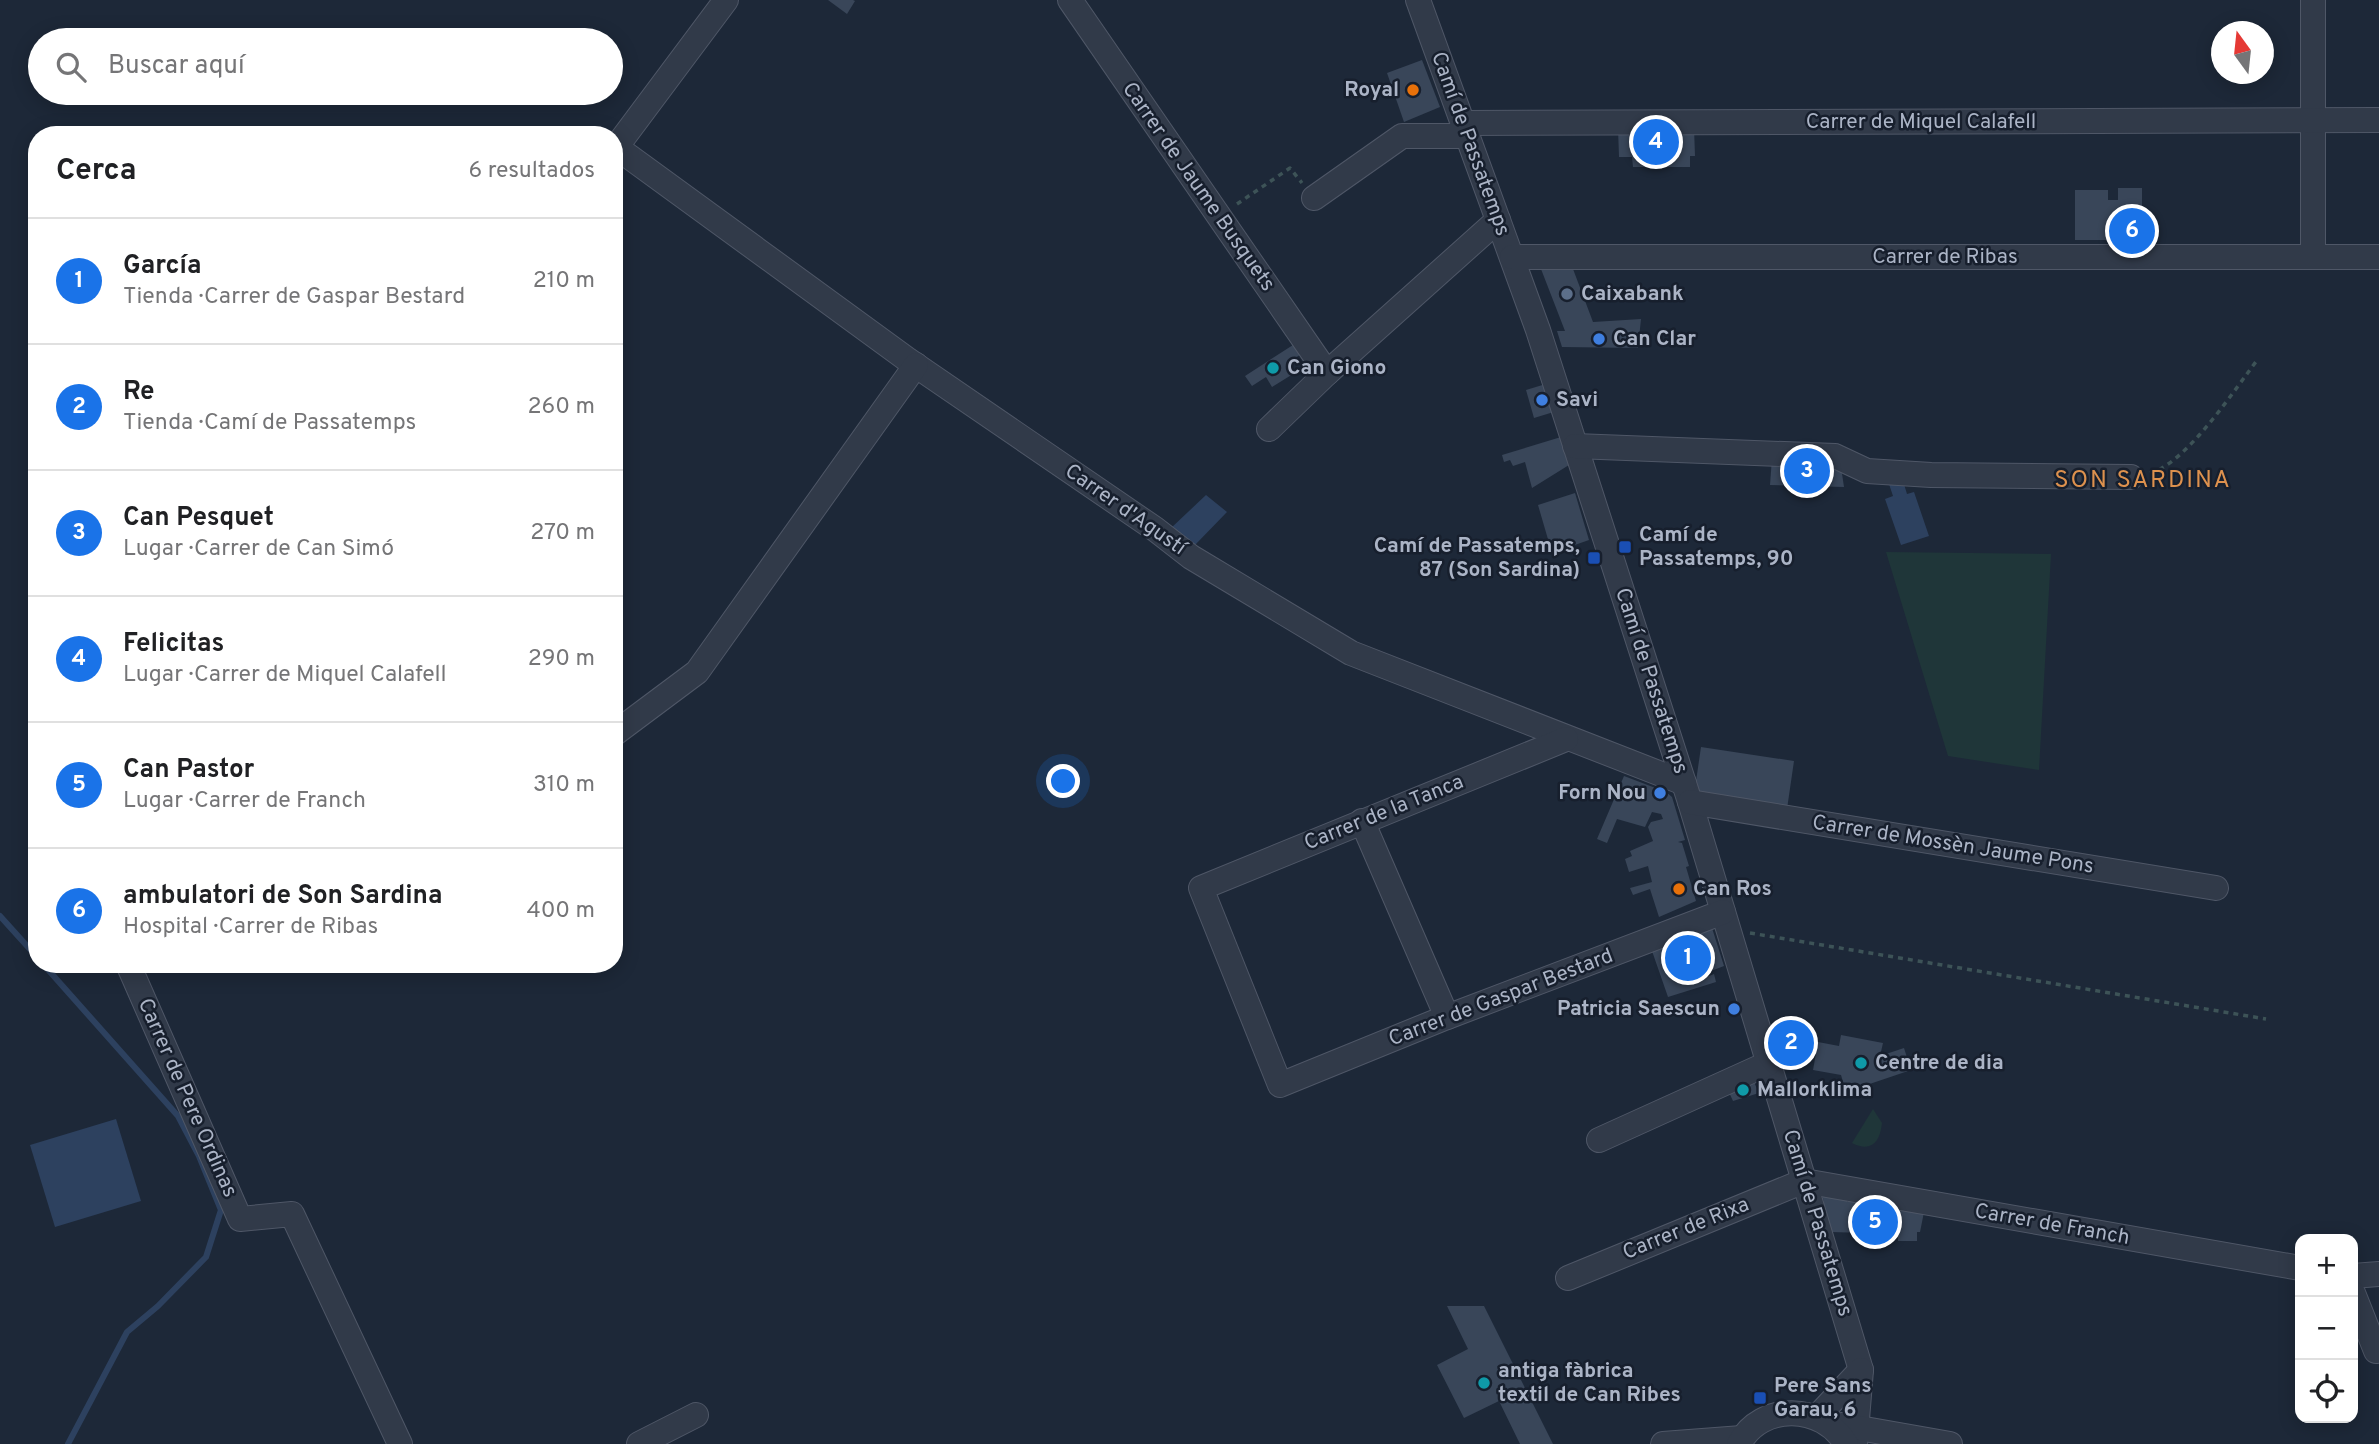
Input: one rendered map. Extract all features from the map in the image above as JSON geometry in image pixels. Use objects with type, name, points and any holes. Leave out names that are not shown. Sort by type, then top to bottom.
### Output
[{"type":"street","points":[[623,137],[726,0]]},
{"type":"street","name":"Carrer de Jaume Busquets","points":[[1070,0],[1326,373]]},
{"type":"street","name":"Camí de Passatemps","points":[[1418,0],[1498,220],[1575,446],[1687,793],[1769,1063],[1861,1370],[1853,1439]]},
{"type":"street","points":[[2312,0],[2313,257]]},
{"type":"street","name":"Carrer de Miquel Calafell","points":[[1314,198],[1402,136],[1465,130],[2379,120]]},
{"type":"street","name":"Carrer d'Agustí","points":[[623,154],[916,365],[1156,529],[1191,557],[1351,653],[1566,739],[1687,793]]},
{"type":"street","points":[[1269,429],[1326,373],[1498,220]]},
{"type":"street","name":"Carrer de Ribas","points":[[1511,257],[2379,257]]},
{"type":"street","points":[[623,727],[696,672],[916,365]]},
{"type":"street","points":[[1575,446],[1835,456],[1867,471],[1931,475],[2131,477]]},
{"type":"street","name":"Carrer de la Tanca","points":[[1280,1086],[1201,888],[1566,739]]},
{"type":"street","name":"Carrer de Mossèn Jaume Pons","points":[[1687,793],[2216,888]]},
{"type":"street","points":[[1362,821],[1447,1017]]},
{"type":"street","name":"Carrer de Gaspar Bestard","points":[[1280,1086],[1447,1017],[1726,921]]},
{"type":"street","name":"Carrer de Pere Ordinas","points":[[132,973],[240,1219],[292,1213],[400,1444]]},
{"type":"street","points":[[1599,1140],[1769,1063]]},
{"type":"street","name":"Carrer de Franch","points":[[1804,1181],[2295,1267]]},
{"type":"street","name":"Carrer de Rixa","points":[[1568,1278],[1804,1181]]},
{"type":"street","points":[[2358,1276],[2379,1274]]},
{"type":"street","points":[[2355,1297],[2376,1351]]},
{"type":"street","points":[[1822,1420],[1861,1370]]},
{"type":"street","points":[[1664,1444],[1741,1441],[1757,1423],[1776,1414],[1796,1412],[1822,1420],[1853,1439],[1950,1444]]},
{"type":"street","points":[[639,1444],[696,1415]]},
{"type":"path","points":[[1218,216],[1290,168],[1314,198]]},
{"type":"path","points":[[2131,477],[2160,471],[2189,447],[2258,359]]},
{"type":"path","points":[[1726,921],[2266,1019]]},
{"type":"green space","points":[[1886,552],[2051,554],[2039,770],[1948,756]]},
{"type":"green space","points":[[1873,1109],[1882,1123],[1877,1140],[1864,1147],[1852,1143]]},
{"type":"water","points":[[1888,481],[1903,481],[1907,494],[1914,492],[1929,536],[1901,545],[1885,499],[1893,496]]},
{"type":"water","points":[[1206,495],[1227,512],[1194,546],[1170,529]]},
{"type":"water","points":[[116,1119],[141,1201],[55,1227],[30,1145]]},
{"type":"building","points":[[828,0],[853,0],[855,1],[847,14]]},
{"type":"building","name":"Royal","points":[[1422,60],[1440,107],[1404,122],[1387,73]]},
{"type":"building","points":[[1694,127],[1695,156],[1690,156],[1690,167],[1633,167],[1632,157],[1619,157],[1618,128]]},
{"type":"building","points":[[2118,188],[2142,188],[2142,240],[2075,240],[2075,190],[2108,190],[2108,200],[2118,200]]},
{"type":"building","name":"Caixabank","points":[[1541,269],[1573,269],[1593,322],[1641,319],[1638,348],[1562,347],[1557,331],[1565,331]]},
{"type":"building","name":"Can Giono","points":[[1293,345],[1300,355],[1286,363],[1293,374],[1272,387],[1266,377],[1252,386],[1245,376]]},
{"type":"building","name":"Savi","points":[[1549,383],[1557,411],[1534,418],[1526,390]]},
{"type":"building","points":[[1561,437],[1569,465],[1532,488],[1525,462],[1513,466],[1510,460],[1504,462],[1502,455]]},
{"type":"building","points":[[1772,458],[1841,467],[1844,487],[1770,485]]},
{"type":"building","points":[[1575,493],[1589,540],[1552,553],[1538,505]]},
{"type":"building","points":[[1701,747],[1794,761],[1787,809],[1694,795]]},
{"type":"building","points":[[1624,776],[1666,792],[1672,797],[1685,840],[1678,842],[1682,843],[1696,901],[1659,917],[1650,889],[1633,895],[1630,888],[1652,882],[1648,866],[1629,872],[1625,859],[1632,856],[1630,851],[1653,841],[1648,827],[1651,822],[1663,819],[1661,814],[1652,812],[1645,827],[1617,819],[1607,843],[1597,839]]},
{"type":"building","points":[[1712,928],[1724,966],[1698,976],[1699,980],[1714,974],[1716,982],[1668,997],[1652,951]]},
{"type":"building","points":[[1795,1023],[1797,1028],[1803,1029],[1801,1060],[1784,1056],[1775,1031]]},
{"type":"building","name":"Centre de dia","points":[[1841,1035],[1883,1043],[1880,1056],[1904,1048],[1911,1070],[1846,1092],[1841,1075],[1813,1070],[1818,1042],[1839,1046]]},
{"type":"building","name":"Mallorklima","points":[[1752,1078],[1759,1093],[1733,1101],[1727,1088]]},
{"type":"building","points":[[1821,1189],[1847,1194],[1847,1202],[1885,1200],[1924,1212],[1920,1232],[1917,1232],[1917,1241],[1898,1241],[1898,1234],[1831,1232],[1821,1203],[1824,1203]]},
{"type":"building","name":"antiga fàbrica textil de Can Ribes","points":[[1447,1306],[1484,1306],[1553,1444],[1520,1444],[1499,1401],[1464,1418],[1437,1365],[1468,1349]]},
{"type":"waterway","points":[[0,916],[28,947]]},
{"type":"waterway","points":[[51,973],[178,1116],[199,1156],[221,1210],[206,1257],[158,1306],[127,1332],[68,1444]]},
{"type":"place","name":"Royal","points":[[1413,90]]},
{"type":"place","name":"Felicitas","points":[[1656,142]]},
{"type":"place","name":"ambulatori de Son Sardina","points":[[2132,231]]},
{"type":"place","name":"Caixabank","points":[[1567,294]]},
{"type":"place","name":"Can Clar","points":[[1599,339]]},
{"type":"place","name":"Can Giono","points":[[1273,368]]},
{"type":"place","name":"Savi","points":[[1542,400]]},
{"type":"place","name":"Can Pesquet","points":[[1807,471]]},
{"type":"place","name":"Camí de Passatemps, 90","points":[[1625,547]]},
{"type":"place","name":"Camí de Passatemps, 87 (Son Sardina)","points":[[1594,558]]},
{"type":"place","name":"Forn Nou","points":[[1660,793]]},
{"type":"place","name":"Can Ros","points":[[1679,889]]},
{"type":"place","name":"García","points":[[1688,958]]},
{"type":"place","name":"Patricia Saescun","points":[[1734,1009]]},
{"type":"place","name":"Re","points":[[1791,1043]]},
{"type":"place","name":"Centre de dia","points":[[1861,1063]]},
{"type":"place","name":"Mallorklima","points":[[1743,1090]]},
{"type":"place","name":"Can Pastor","points":[[1875,1222]]},
{"type":"place","name":"antiga fàbrica textil de Can Ribes","points":[[1484,1383]]},
{"type":"place","name":"Pere Sans Garau, 6","points":[[1760,1398]]},
{"type":"district","name":"SON SARDINA","points":[[2143,481]]}]
